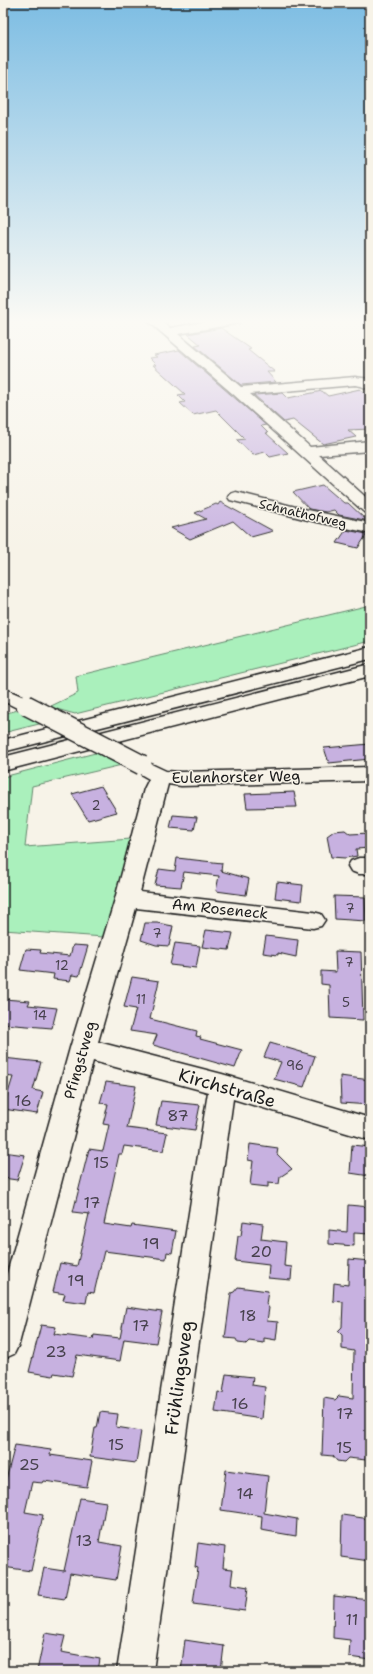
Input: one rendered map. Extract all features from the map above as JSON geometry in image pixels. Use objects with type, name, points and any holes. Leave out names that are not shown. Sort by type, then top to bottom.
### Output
[{"type":"main road","points":[[246,398],[370,508]]},
{"type":"main road","points":[[307,452],[370,446]]},
{"type":"main road","name":"Schnathofweg","points":[[236,497],[308,515],[370,528]]},
{"type":"main road","points":[[3,746],[370,653]]},
{"type":"main road","points":[[3,764],[370,670]]},
{"type":"main road","name":"Eulenhorster Weg","points":[[3,694],[152,771],[181,779],[370,774]]},
{"type":"main road","name":"Pfingstweg","points":[[3,1344],[83,1048],[127,899],[155,789],[152,771]]},
{"type":"main road","name":"Am Roseneck","points":[[127,899],[313,920]]},
{"type":"main road","name":"Kirchstraße","points":[[83,1048],[222,1085],[370,1129]]},
{"type":"main road","name":"Frühlingsweg","points":[[135,1671],[222,1085]]},
{"type":"green space","points":[[370,605],[370,641],[75,714],[49,707],[78,693],[76,676]]},
{"type":"green space","points":[[18,710],[43,723],[3,733],[3,714]]},
{"type":"green space","points":[[99,752],[122,765],[32,786],[25,847],[131,839],[104,937],[3,930],[3,777]]},
{"type":"building","points":[[181,398],[235,398],[266,425],[261,426],[268,433],[266,433],[288,453],[270,457],[265,452],[253,455],[237,440],[245,439],[216,410],[193,415],[180,403],[185,402]]},
{"type":"building","points":[[257,398],[370,398],[370,429],[348,430],[356,437],[323,444],[293,420],[284,422]]},
{"type":"building","points":[[323,485],[344,503],[348,503],[364,518],[370,517],[370,521],[339,515],[334,510],[326,512],[309,509],[293,492]]},
{"type":"building","points":[[220,502],[273,531],[251,537],[233,521],[190,539],[171,528],[206,519],[195,513],[216,504],[218,505]]},
{"type":"building","points":[[346,530],[367,534],[358,548],[337,543]]},
{"type":"building","points":[[370,744],[370,759],[329,763],[324,748]]},
{"type":"building","points":[[101,786],[117,812],[88,820],[72,794]]},
{"type":"building","points":[[294,792],[297,807],[247,808],[245,794]]},
{"type":"building","points":[[173,815],[197,817],[194,830],[170,828]]},
{"type":"building","points":[[345,830],[350,834],[370,833],[370,848],[356,849],[357,856],[345,858],[331,857],[327,836],[334,831]]},
{"type":"building","points":[[177,858],[222,863],[221,871],[249,879],[246,895],[216,891],[219,876],[184,872],[181,887],[155,885],[159,869],[175,871]]},
{"type":"building","points":[[277,882],[303,885],[301,901],[275,898]]},
{"type":"building","points":[[334,896],[365,897],[366,921],[335,919]]},
{"type":"building","points":[[145,923],[157,923],[173,926],[169,946],[156,945],[141,940]]},
{"type":"building","points":[[206,930],[233,933],[229,950],[202,947]]},
{"type":"building","points":[[266,936],[298,940],[296,957],[278,953],[278,955],[263,953]]},
{"type":"building","points":[[175,943],[200,946],[196,968],[170,965]]},
{"type":"building","points":[[73,945],[88,946],[79,976],[72,975],[70,981],[53,979],[54,974],[20,970],[26,949],[41,950],[40,953],[70,956]]},
{"type":"building","points":[[335,951],[361,952],[363,1020],[330,1018],[329,985],[321,984],[321,971],[336,972]]},
{"type":"building","points":[[132,977],[159,981],[150,1019],[197,1031],[196,1036],[201,1037],[200,1039],[242,1050],[235,1068],[153,1045],[157,1035],[130,1031],[136,1009],[124,1007]]},
{"type":"building","points":[[3,999],[30,1001],[28,1005],[57,1008],[52,1028],[3,1024]]},
{"type":"building","points":[[270,1043],[315,1056],[304,1087],[274,1079],[281,1062],[264,1057]]},
{"type":"building","points":[[3,1058],[41,1062],[33,1090],[43,1092],[37,1114],[3,1109],[13,1077],[3,1076]]},
{"type":"building","points":[[340,1076],[370,1080],[370,1105],[341,1103]]},
{"type":"building","points":[[106,1082],[136,1086],[127,1128],[167,1133],[163,1151],[124,1146],[122,1154],[119,1154],[104,1224],[131,1228],[132,1225],[176,1231],[172,1253],[167,1252],[166,1259],[104,1251],[94,1293],[88,1292],[86,1303],[63,1300],[65,1294],[53,1292],[60,1263],[77,1266],[89,1214],[73,1212],[89,1149],[103,1151],[109,1125],[103,1124],[108,1104],[100,1103]]},
{"type":"building","points":[[161,1101],[200,1105],[195,1130],[156,1125]]},
{"type":"building","points":[[250,1144],[278,1148],[277,1154],[292,1169],[280,1177],[279,1184],[268,1183],[268,1187],[250,1185],[253,1161],[248,1160]]},
{"type":"building","points":[[352,1145],[370,1147],[370,1176],[350,1173]]},
{"type":"building","points":[[3,1152],[25,1155],[17,1180],[3,1178]]},
{"type":"building","points":[[348,1205],[370,1207],[370,1234],[354,1233],[354,1246],[329,1244],[329,1230],[347,1232]]},
{"type":"building","points":[[243,1221],[263,1224],[261,1239],[286,1242],[284,1266],[292,1267],[291,1280],[268,1278],[269,1265],[235,1261],[238,1236],[241,1236]]},
{"type":"building","points":[[349,1259],[370,1261],[370,1389],[367,1388],[367,1422],[370,1424],[370,1438],[366,1440],[366,1460],[348,1458],[344,1462],[337,1461],[333,1456],[322,1455],[324,1398],[335,1400],[339,1396],[353,1398],[354,1351],[342,1349],[342,1335],[338,1331],[342,1327],[343,1302],[333,1301],[334,1283],[348,1285]]},
{"type":"building","points":[[238,1287],[268,1291],[266,1304],[269,1308],[267,1321],[278,1322],[276,1340],[264,1338],[264,1343],[249,1341],[246,1344],[238,1343],[236,1339],[225,1338],[231,1293]]},
{"type":"building","points":[[126,1307],[162,1312],[156,1343],[124,1339],[120,1361],[77,1355],[72,1376],[54,1373],[53,1376],[29,1372],[41,1325],[56,1327],[54,1334],[93,1339],[94,1335],[120,1338]]},
{"type":"building","points":[[226,1374],[253,1377],[252,1385],[265,1387],[262,1419],[215,1412],[218,1392],[223,1393]]},
{"type":"building","points":[[100,1412],[118,1414],[116,1427],[141,1431],[136,1463],[90,1457],[95,1428],[97,1428]]},
{"type":"building","points":[[15,1445],[51,1450],[50,1455],[92,1461],[87,1487],[44,1481],[43,1483],[32,1482],[25,1512],[43,1515],[31,1571],[3,1567],[3,1491]]},
{"type":"building","points":[[226,1470],[268,1476],[264,1513],[297,1519],[296,1536],[261,1530],[262,1516],[221,1510]]},
{"type":"building","points":[[80,1498],[106,1502],[99,1542],[122,1546],[116,1580],[70,1573],[65,1599],[38,1595],[44,1568],[64,1571]]},
{"type":"building","points":[[342,1515],[370,1519],[370,1561],[341,1557]]},
{"type":"building","points":[[198,1543],[225,1547],[223,1568],[233,1569],[231,1584],[248,1587],[245,1611],[193,1604],[198,1568],[195,1567]]},
{"type":"building","points":[[334,1596],[370,1600],[370,1660],[349,1657],[350,1640],[333,1638]]},
{"type":"building","points":[[45,1633],[65,1636],[61,1652],[100,1659],[98,1671],[37,1671]]},
{"type":"building","points":[[185,1640],[224,1646],[221,1671],[181,1671]]}]
